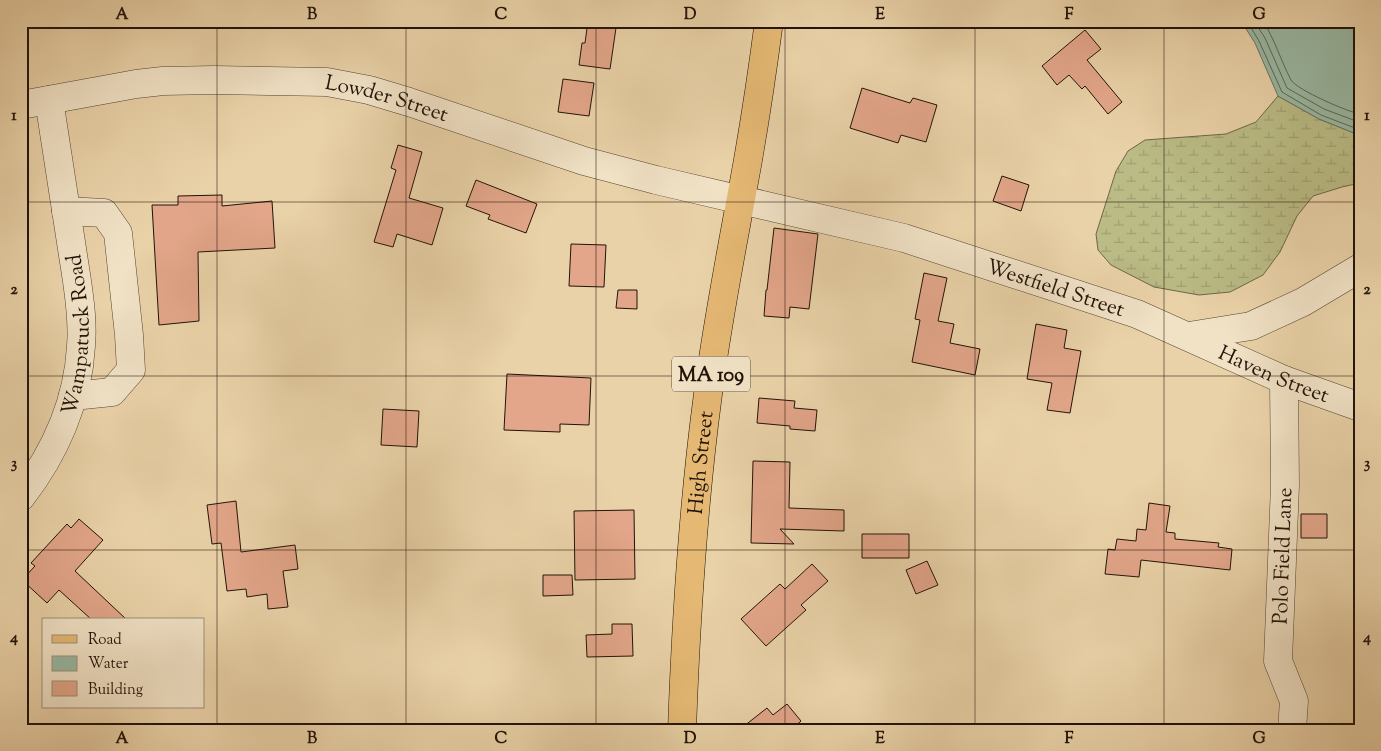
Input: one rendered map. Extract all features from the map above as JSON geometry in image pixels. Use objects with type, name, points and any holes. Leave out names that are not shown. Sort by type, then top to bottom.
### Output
[{"type":"main road","name":"High Street","points":[[682,730],[690,574],[702,443],[714,354],[750,149],[769,21]]},
{"type":"street","name":"Lowder Street","points":[[21,105],[136,84],[163,81],[327,82],[349,85],[403,100],[584,160],[656,180],[741,200]]},
{"type":"street","name":"Wampatuck Road","points":[[21,496],[35,478],[60,435],[73,396],[82,344],[81,308],[49,100]]},
{"type":"street","name":"Westfield Street","points":[[741,200],[904,238],[1137,314],[1189,336]]},
{"type":"street","points":[[66,211],[104,213],[118,233],[131,370],[112,392],[73,396]]},
{"type":"street","points":[[1189,336],[1251,326],[1304,302],[1360,268]]},
{"type":"street","name":"Haven Street","points":[[1189,336],[1284,380],[1360,407]]},
{"type":"street","name":"Polo Field Lane","points":[[1284,380],[1285,486],[1278,661],[1294,701],[1292,730]]},
{"type":"green space","points":[[1278,96],[1319,119],[1354,133],[1360,132],[1360,183],[1313,196],[1297,216],[1280,252],[1263,275],[1230,292],[1199,295],[1154,287],[1111,265],[1098,250],[1096,234],[1116,171],[1128,151],[1145,140],[1226,134],[1256,122]]},
{"type":"water","points":[[1241,21],[1360,21],[1360,132],[1354,133],[1319,119],[1278,96],[1255,43]]},
{"type":"building","points":[[588,21],[617,21],[610,69],[579,65]]},
{"type":"building","points":[[1085,30],[1101,49],[1087,60],[1122,102],[1108,114],[1085,86],[1082,89],[1069,75],[1057,85],[1042,66]]},
{"type":"building","points":[[563,79],[594,83],[589,116],[558,112]]},
{"type":"building","points":[[862,88],[910,103],[913,98],[937,105],[926,142],[901,135],[898,143],[850,128]]},
{"type":"building","points":[[398,145],[422,152],[409,198],[443,208],[432,245],[397,234],[393,247],[374,242],[396,170],[391,168]]},
{"type":"building","points":[[1002,176],[1029,185],[1021,211],[993,201]]},
{"type":"building","points":[[476,180],[537,204],[526,233],[488,219],[490,215],[466,206]]},
{"type":"building","points":[[222,195],[222,206],[272,201],[275,248],[198,252],[199,321],[159,325],[152,205],[178,205],[178,196]]},
{"type":"building","points":[[774,228],[818,234],[809,309],[790,307],[789,318],[764,316]]},
{"type":"building","points":[[571,244],[606,245],[604,287],[569,286]]},
{"type":"building","points":[[924,273],[947,278],[938,321],[954,324],[950,343],[980,349],[975,375],[912,362],[920,320],[915,319]]},
{"type":"building","points":[[618,290],[637,290],[637,309],[616,308]]},
{"type":"building","points":[[1036,324],[1067,330],[1064,348],[1081,351],[1070,413],[1047,410],[1052,383],[1027,379]]},
{"type":"building","points":[[507,374],[591,378],[589,425],[560,424],[560,432],[504,430]]},
{"type":"building","points":[[759,398],[795,401],[794,408],[817,410],[815,431],[790,429],[790,426],[757,423]]},
{"type":"building","points":[[383,409],[419,411],[417,447],[381,445]]},
{"type":"building","points":[[753,461],[790,462],[789,508],[844,510],[844,531],[780,529],[794,544],[751,543]]},
{"type":"building","points":[[236,501],[241,552],[295,545],[298,569],[283,571],[288,607],[268,609],[267,594],[247,597],[246,589],[227,591],[221,543],[212,544],[207,505]]},
{"type":"building","points":[[1149,503],[1170,506],[1166,532],[1175,533],[1175,539],[1219,543],[1218,547],[1232,549],[1230,570],[1141,560],[1139,577],[1105,574],[1108,549],[1115,550],[1117,539],[1136,541],[1137,529],[1146,530]]},
{"type":"building","points":[[634,510],[635,579],[575,580],[574,511]]},
{"type":"building","points":[[1301,514],[1327,514],[1327,538],[1301,538]]},
{"type":"building","points":[[79,519],[103,540],[75,571],[125,618],[90,618],[59,590],[47,603],[22,580],[35,566],[31,563],[67,524],[71,528]]},
{"type":"building","points":[[862,534],[909,534],[909,558],[862,558]]},
{"type":"building","points":[[927,561],[938,585],[916,594],[906,570]]},
{"type":"building","points":[[812,564],[828,581],[801,605],[806,610],[766,646],[741,619],[780,584],[785,589]]},
{"type":"building","points":[[543,575],[572,575],[573,595],[543,596]]},
{"type":"building","points":[[612,624],[632,624],[633,656],[587,657],[586,635],[612,634]]},
{"type":"building","points":[[787,704],[801,721],[791,730],[739,730],[767,708],[773,715]]}]
